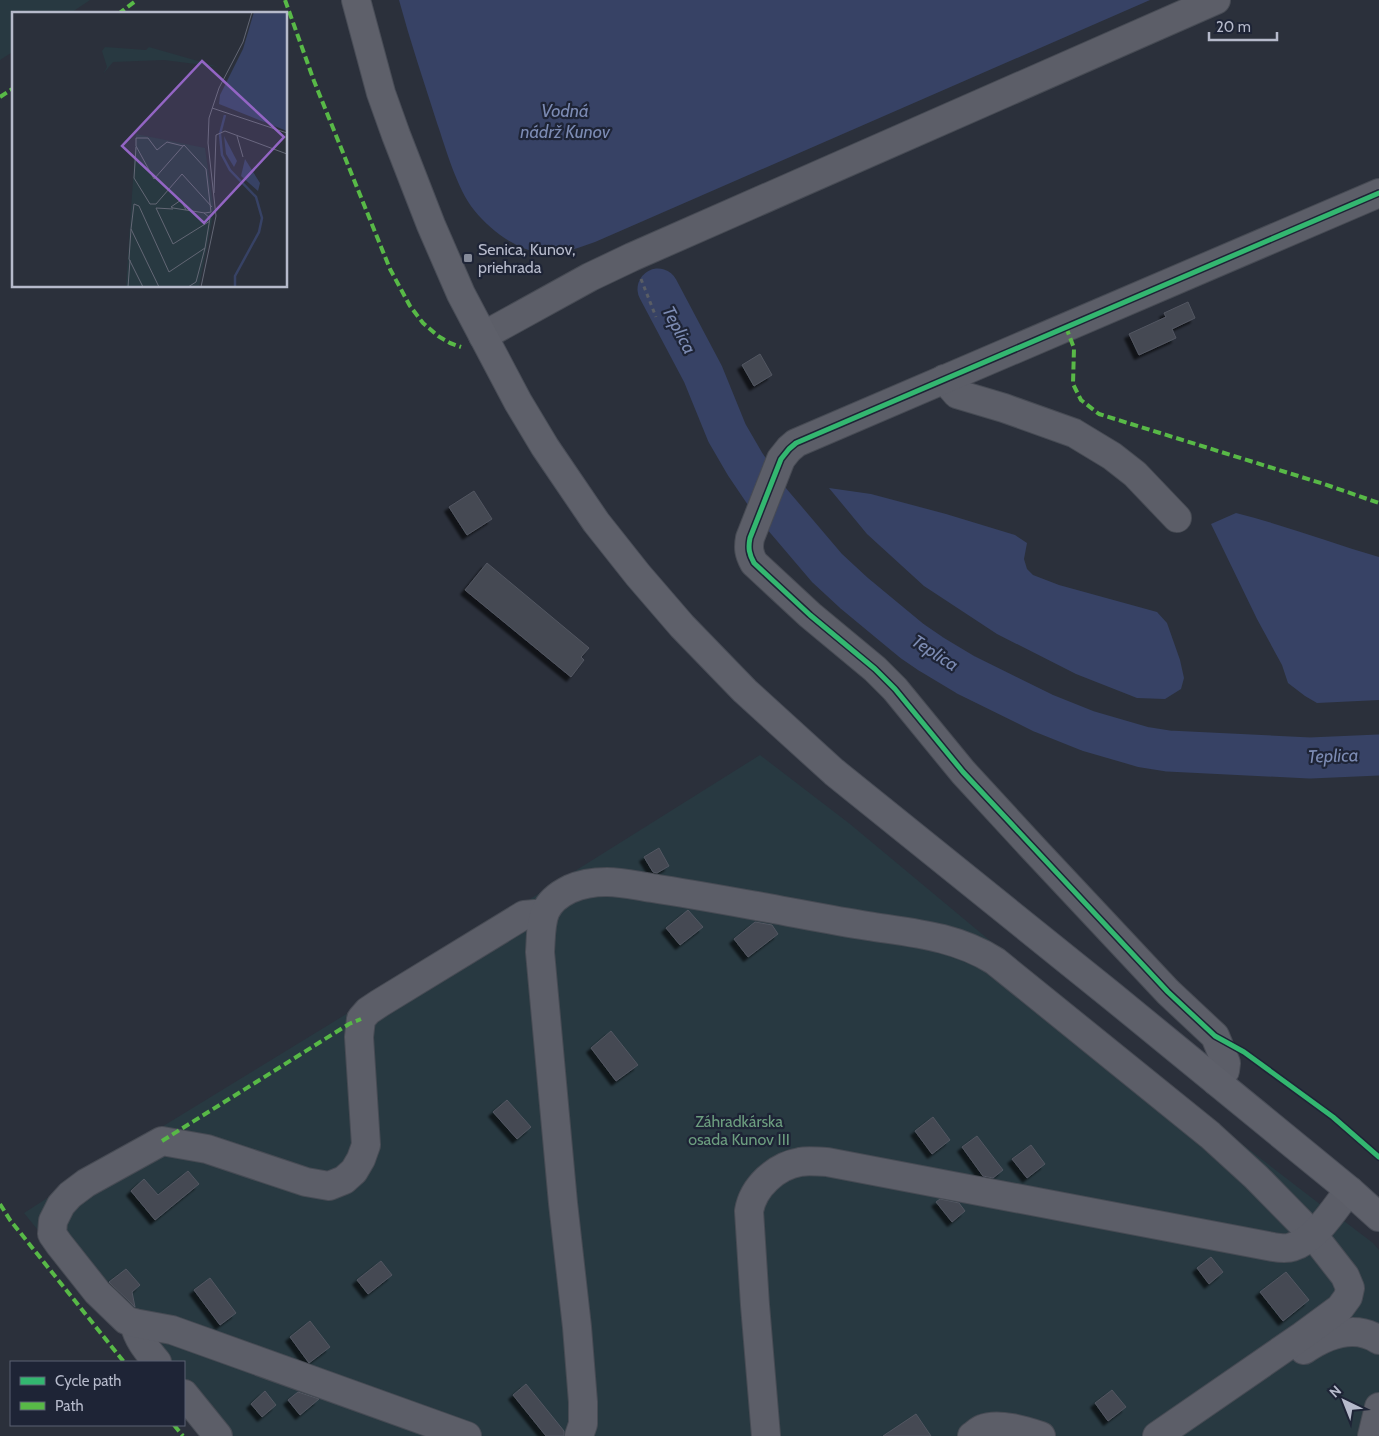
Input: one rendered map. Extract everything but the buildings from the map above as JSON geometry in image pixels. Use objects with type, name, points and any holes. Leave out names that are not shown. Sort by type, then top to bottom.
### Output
[{"type":"main road","points":[[356,0],[382,93],[412,177],[461,294],[518,402],[545,447],[596,522],[638,576],[682,626],[745,691],[834,772],[1350,1190],[1379,1217]]},
{"type":"lane","points":[[483,336],[590,277],[632,257],[1216,0]]},
{"type":"lane","points":[[1216,1081],[1225,1071],[1226,1063],[1215,1036],[1168,992],[963,772],[895,689],[875,669],[810,615],[754,563],[748,548],[750,538],[781,459],[789,448],[796,443],[1379,193]]},
{"type":"lane","points":[[944,379],[956,394],[1004,408],[1074,434],[1112,456],[1135,474],[1177,518]]},
{"type":"lane","points":[[579,1436],[583,1424],[577,1327],[563,1203],[540,952],[543,915],[549,905],[559,896],[572,889],[608,882],[692,894],[938,938],[965,945],[981,952],[995,961],[1210,1134],[1256,1177],[1313,1235],[1345,1276],[1350,1288],[1348,1297],[1340,1308],[1302,1336],[1157,1436]]},
{"type":"lane","points":[[467,1436],[172,1330],[134,1324],[126,1320],[98,1292],[59,1244],[52,1234],[54,1220],[61,1205],[70,1195],[86,1183],[162,1141],[207,1149],[306,1182],[329,1186],[344,1180],[358,1165],[366,1145],[359,1037],[361,1019],[368,1011],[380,1003],[524,915],[543,915]]},
{"type":"lane","points":[[766,1436],[749,1211],[756,1191],[765,1180],[787,1166],[800,1162],[827,1162],[1273,1247],[1291,1248],[1313,1235],[1350,1190]]},
{"type":"lane","points":[[134,1324],[142,1345],[156,1361]]},
{"type":"lane","points":[[1179,1436],[1311,1345],[1344,1332],[1360,1332],[1379,1340]]},
{"type":"lane","points":[[185,1395],[218,1436]]},
{"type":"lane","points":[[1372,1436],[1379,1407]]},
{"type":"lane","points":[[972,1436],[982,1429],[995,1427],[1022,1430],[1041,1436]]},
{"type":"path","points":[[632,257],[656,316]]},
{"type":"green space","points":[[0,0],[90,0],[72,12],[12,12],[12,52],[0,60]]},
{"type":"green space","name":"Záhradkárska osada Kunov III","points":[[760,755],[850,824],[1137,1063],[1321,1205],[1314,1214],[1334,1230],[1344,1221],[1373,1243],[1379,1250],[1379,1436],[205,1436],[185,1410],[185,1361],[144,1361],[24,1213],[366,1002]]},
{"type":"water","name":"Vodná nádrž Kunov","points":[[399,0],[1150,0],[595,242],[568,251],[547,254],[530,251],[503,237],[480,217],[462,191],[448,156]]},
{"type":"water","points":[[829,488],[871,494],[1015,535],[1027,543],[1024,559],[1027,569],[1033,575],[1059,585],[1157,612],[1167,623],[1180,660],[1184,678],[1181,689],[1165,699],[1137,698],[1076,674],[997,634],[924,586],[867,534]]},
{"type":"water","points":[[1236,513],[1379,557],[1379,700],[1317,703],[1288,683],[1282,665],[1257,619],[1211,524]]},
{"type":"waterway","name":"Teplica","points":[[658,289],[703,374],[727,433],[770,501],[827,568],[889,622],[931,654],[966,675],[1043,713],[1088,731],[1143,747],[1168,751],[1310,758],[1379,755]]},
{"type":"marked path","points":[[121,12],[137,0]]},
{"type":"marked path","points":[[285,0],[314,81],[390,269],[410,306],[423,323],[438,336],[461,347]]},
{"type":"marked path","points":[[0,97],[12,89]]},
{"type":"marked path","points":[[1066,327],[1074,348],[1073,384],[1081,400],[1099,414],[1379,503]]},
{"type":"marked path","points":[[162,1141],[349,1024],[361,1019]]},
{"type":"marked path","points":[[0,1204],[10,1220],[123,1361]]},
{"type":"marked path","points":[[175,1426],[183,1436]]},
{"type":"cycle path","points":[[1379,193],[796,443],[781,459],[750,538],[749,548],[754,563],[810,615],[875,669],[895,689],[963,772],[1168,992],[1215,1036],[1244,1052],[1333,1117],[1379,1157]]},
{"type":"place","name":"Senica, Kunov, priehrada","points":[[468,258]]}]
